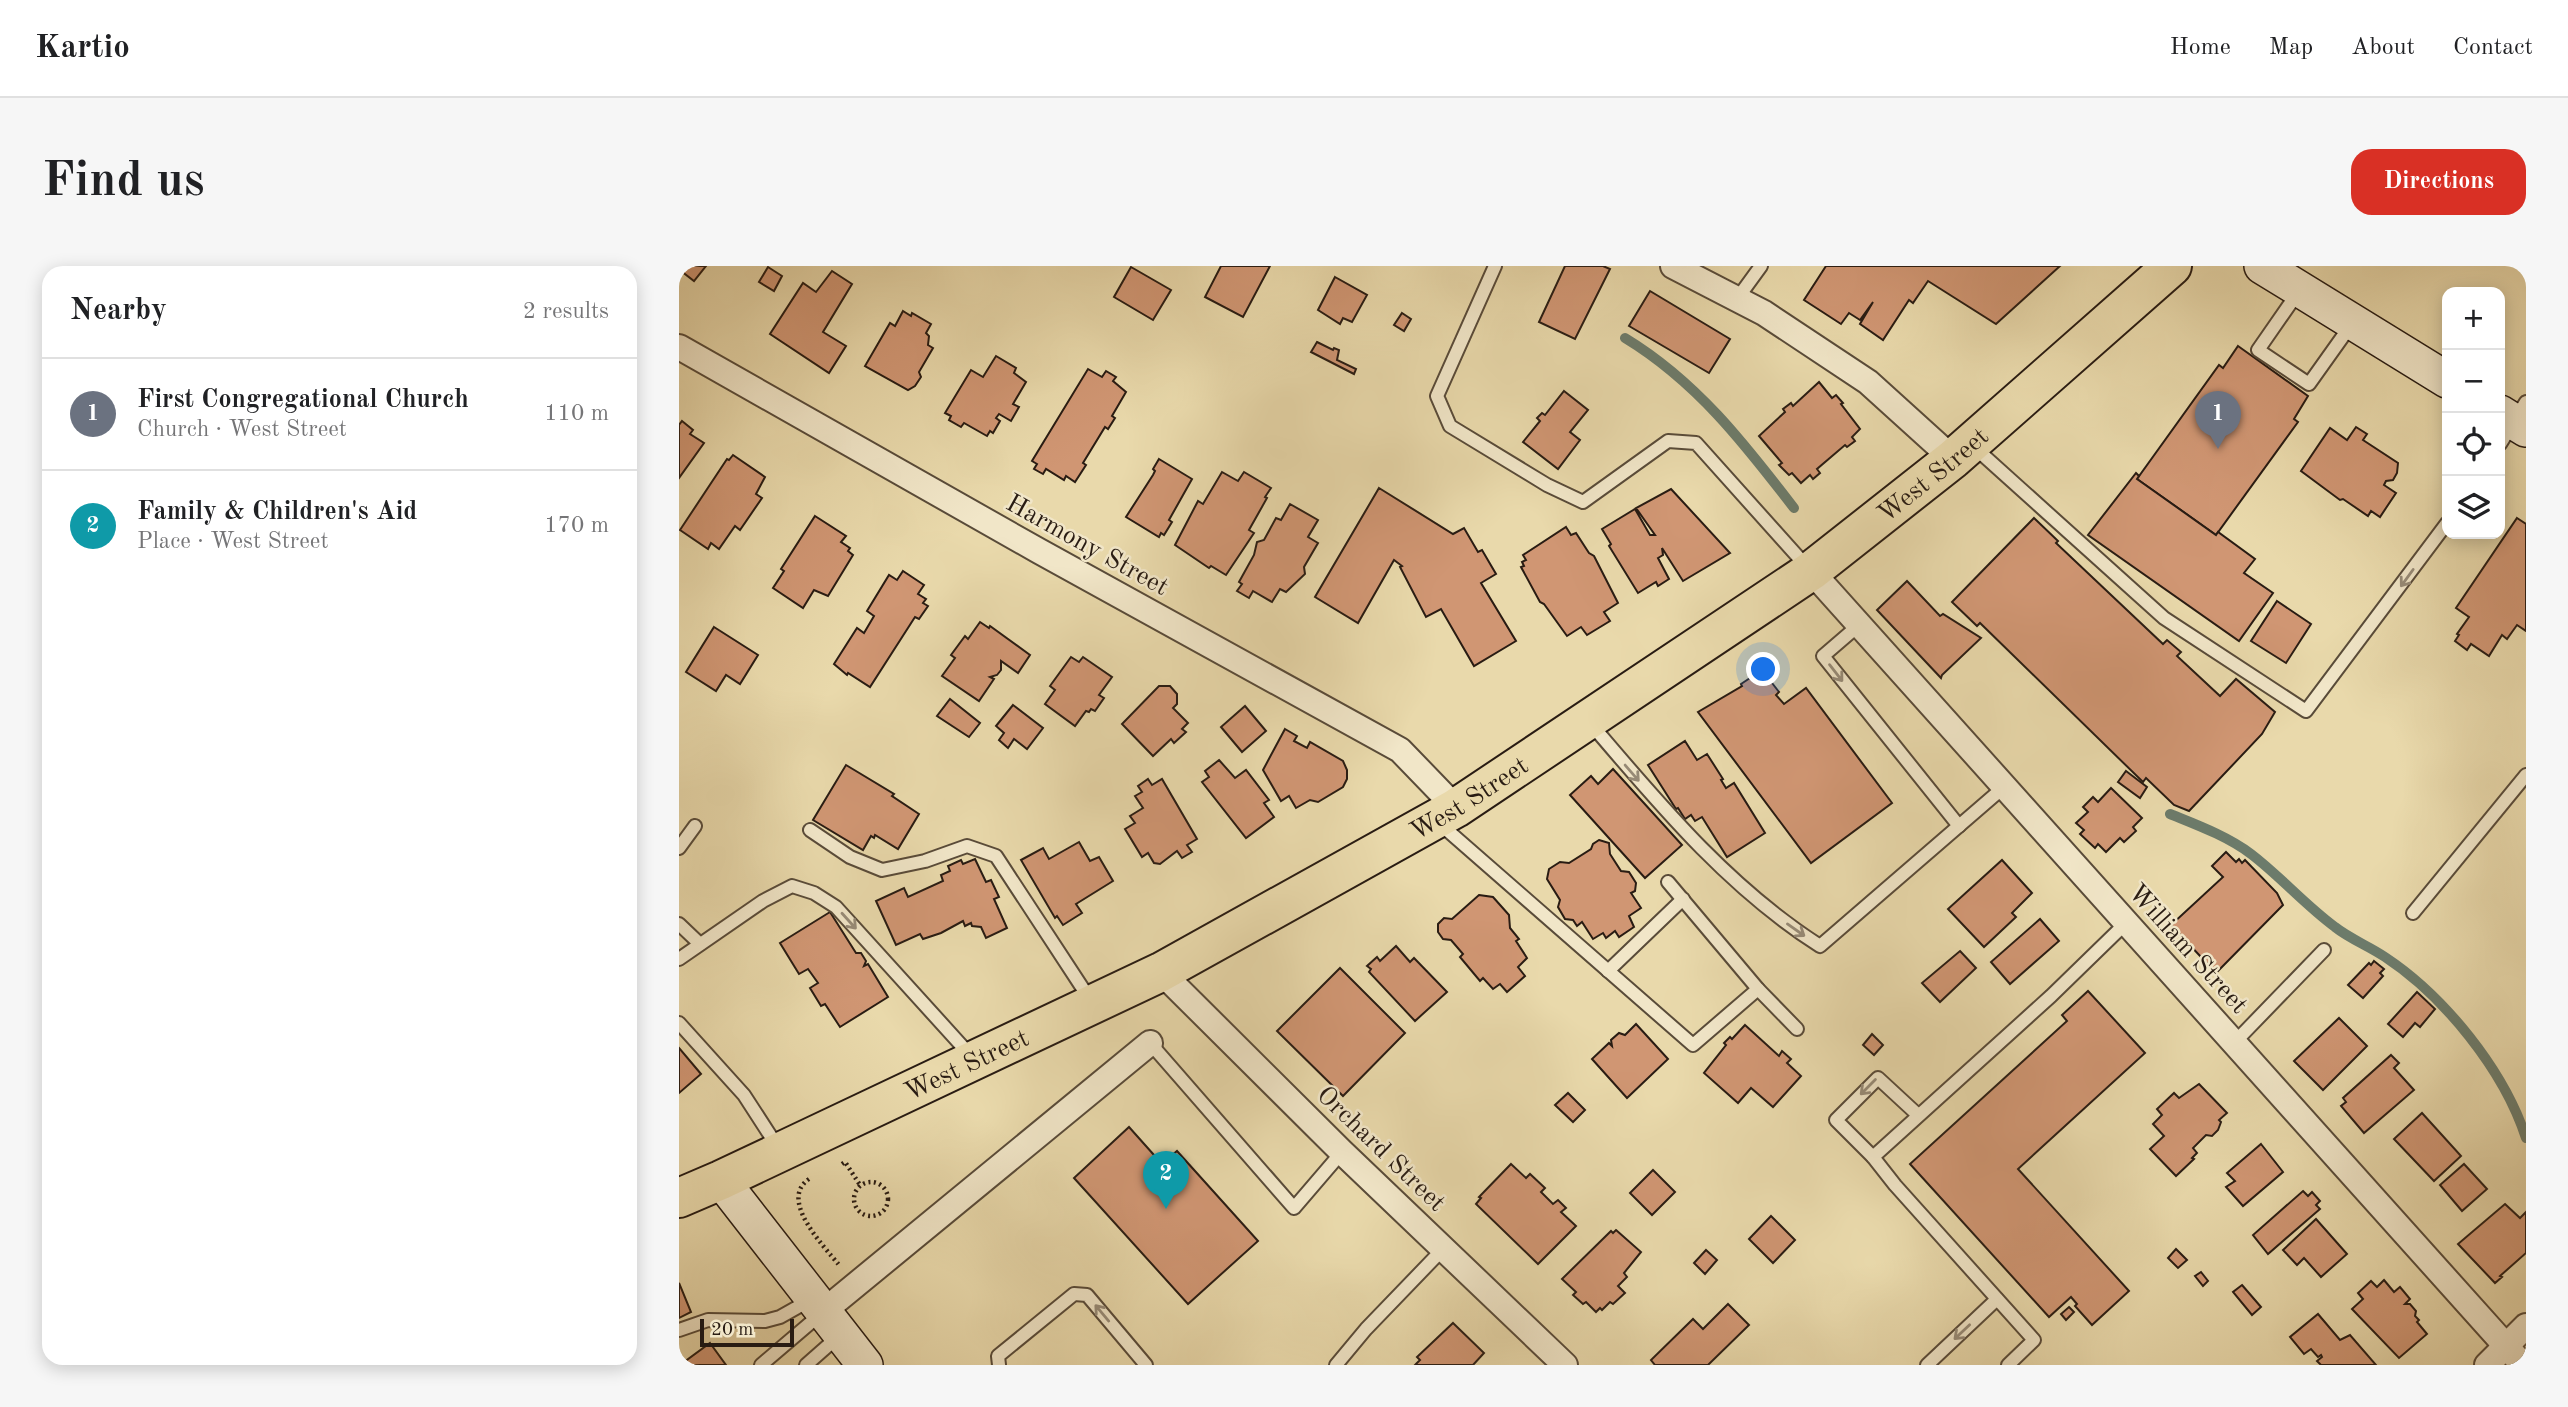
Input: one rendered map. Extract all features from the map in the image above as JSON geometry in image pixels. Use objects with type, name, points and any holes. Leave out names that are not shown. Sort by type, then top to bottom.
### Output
[{"type":"main road","name":"West Street","points":[[680,1196],[721,1181],[1161,972],[1445,814],[1811,571],[1961,451],[2172,266]]},
{"type":"street","points":[[1673,266],[1764,313],[1868,382],[1961,451]]},
{"type":"street","points":[[2262,266],[2442,377]]},
{"type":"street","name":"Harmony Street","points":[[679,347],[1039,551],[1400,750],[1445,814]]},
{"type":"street","name":"William Street","points":[[1811,571],[2515,1356]]},
{"type":"street","name":"Orchard Street","points":[[1161,972],[1342,1152],[1565,1365]]},
{"type":"street","points":[[827,1314],[855,1286],[1150,1042]]},
{"type":"street","points":[[721,1181],[865,1365]]},
{"type":"street","points":[[2487,1365],[2515,1356],[2526,1326]]},
{"type":"lane","points":[[1495,266],[1437,396],[1450,426],[1547,485],[1583,502],[1668,441],[1696,443],[1811,571]]},
{"type":"lane","points":[[1737,299],[1761,266]]},
{"type":"lane","points":[[2300,289],[2258,350],[2309,384],[2354,322]]},
{"type":"lane","points":[[1961,451],[2164,618],[2307,711],[2442,530]]},
{"type":"lane","points":[[1859,625],[1823,656],[1959,826]]},
{"type":"lane","points":[[1588,721],[1701,849],[1745,890],[1795,930],[1820,946],[2004,786]]},
{"type":"lane","points":[[2413,913],[2526,775]]},
{"type":"lane","points":[[1445,814],[1608,971],[1693,1045],[1758,989]]},
{"type":"lane","points":[[679,848],[695,826]]},
{"type":"lane","points":[[810,830],[851,857],[883,870],[967,846],[996,856],[1093,1004]]},
{"type":"lane","points":[[1668,882],[1758,989],[1797,1029]]},
{"type":"lane","points":[[679,959],[763,901],[792,886],[814,893],[836,907],[974,1060]]},
{"type":"lane","points":[[1608,971],[1683,899]]},
{"type":"lane","points":[[1873,1157],[2051,996],[2126,923]]},
{"type":"lane","points":[[679,924],[700,944]]},
{"type":"lane","points":[[2234,1043],[2324,950]]},
{"type":"lane","points":[[679,1023],[744,1095],[781,1152]]},
{"type":"lane","points":[[1150,1042],[1294,1208],[1342,1152]]},
{"type":"lane","points":[[1918,1115],[1878,1078],[1836,1120],[1873,1157],[2034,1340],[2008,1365]]},
{"type":"lane","points":[[1336,1365],[1366,1329],[1444,1248]]},
{"type":"lane","points":[[999,1365],[998,1356],[1075,1294],[1087,1295],[1146,1365]]},
{"type":"lane","points":[[1927,1365],[1997,1299]]},
{"type":"lane","points":[[679,1329],[708,1320],[765,1321],[780,1317],[827,1314]]},
{"type":"lane","points":[[761,1365],[827,1314]]},
{"type":"lane","points":[[806,1365],[827,1314]]},
{"type":"path","points":[[835,1167],[845,1163],[860,1185]]},
{"type":"path","points":[[815,1177],[805,1181],[798,1194],[802,1217],[855,1286]]},
{"type":"path","points":[[877,1183],[886,1191],[888,1203],[882,1213],[871,1216],[861,1213],[855,1206],[854,1196],[860,1185],[877,1183]]},
{"type":"building","points":[[679,266],[706,266],[694,281],[681,271],[679,274]]},
{"type":"building","points":[[1221,266],[1270,266],[1243,317],[1205,297]]},
{"type":"building","points":[[1565,266],[1603,266],[1610,269],[1575,339],[1539,322]]},
{"type":"building","points":[[1826,266],[2060,266],[1996,324],[1928,281],[1913,303],[1909,300],[1883,340],[1860,324],[1873,302],[1860,320],[1849,313],[1841,324],[1804,300]]},
{"type":"building","points":[[768,267],[782,276],[774,291],[759,282]]},
{"type":"building","points":[[1131,267],[1171,290],[1153,320],[1114,297]]},
{"type":"building","points":[[832,271],[852,284],[823,332],[846,346],[829,373],[770,334],[803,283],[816,292]]},
{"type":"building","points":[[1335,277],[1367,295],[1352,322],[1343,318],[1340,324],[1318,310]]},
{"type":"building","points":[[1650,291],[1730,339],[1709,373],[1629,326]]},
{"type":"building","points":[[903,311],[931,324],[926,333],[929,336],[928,345],[933,348],[919,372],[921,377],[915,386],[908,390],[865,366],[890,323],[895,326]]},
{"type":"building","points":[[1402,313],[1411,319],[1404,331],[1394,325]]},
{"type":"building","points":[[1317,342],[1339,350],[1337,360],[1356,369],[1354,374],[1311,352]]},
{"type":"building","points":[[2238,346],[2308,396],[2294,419],[2298,422],[2216,535],[2137,479],[2219,365],[2223,368]]},
{"type":"building","points":[[996,356],[1016,368],[1014,373],[1026,382],[1013,404],[1019,407],[1011,421],[999,414],[996,418],[1000,421],[993,433],[990,431],[987,436],[964,423],[961,427],[949,420],[951,416],[945,413],[971,370],[983,377]]},
{"type":"building","points":[[1088,369],[1102,377],[1106,371],[1116,377],[1113,381],[1126,392],[1112,416],[1115,418],[1108,429],[1105,427],[1075,482],[1066,476],[1064,480],[1046,469],[1043,474],[1034,469],[1037,464],[1032,461]]},
{"type":"building","points":[[1819,382],[1832,398],[1836,395],[1843,403],[1841,404],[1860,429],[1852,437],[1855,441],[1847,447],[1845,445],[1817,469],[1820,473],[1813,479],[1810,475],[1801,483],[1779,465],[1782,463],[1759,436],[1785,412],[1783,409],[1791,403],[1793,406]]},
{"type":"building","points":[[1564,391],[1588,410],[1570,432],[1580,440],[1558,469],[1523,442],[1540,421],[1537,418],[1542,413],[1545,415]]},
{"type":"building","points":[[682,421],[693,430],[690,434],[704,443],[679,478],[679,425]]},
{"type":"building","points":[[2356,427],[2367,434],[2363,440],[2398,463],[2393,480],[2386,481],[2384,485],[2396,493],[2380,517],[2371,511],[2368,516],[2343,499],[2340,500],[2301,471],[2330,428],[2347,440]]},
{"type":"building","points":[[733,455],[765,477],[756,494],[762,498],[740,530],[735,526],[719,549],[711,543],[708,549],[680,530],[727,459]]},
{"type":"building","points":[[1159,459],[1192,479],[1169,520],[1172,522],[1164,535],[1161,533],[1159,537],[1126,517],[1153,475],[1153,469]]},
{"type":"building","points":[[1222,472],[1238,481],[1244,472],[1271,488],[1249,530],[1254,533],[1226,575],[1211,566],[1209,568],[1175,545],[1198,501],[1203,504]]},
{"type":"building","points":[[2136,473],[2139,476],[2137,479],[2255,559],[2244,573],[2273,593],[2239,641],[2088,535]]},
{"type":"building","points":[[1379,488],[1453,534],[1464,528],[1478,552],[1482,550],[1496,574],[1481,583],[1516,641],[1474,666],[1441,609],[1426,617],[1400,567],[1402,566],[1394,560],[1358,623],[1315,597]]},
{"type":"building","points":[[1671,489],[1730,553],[1683,581],[1662,548],[1663,555],[1658,558],[1669,579],[1658,586],[1656,582],[1638,593],[1609,546],[1611,544],[1602,529],[1635,509],[1650,535],[1655,535],[1636,508]]},
{"type":"building","points":[[1290,504],[1318,520],[1308,537],[1318,543],[1304,567],[1305,574],[1286,592],[1280,589],[1272,602],[1253,591],[1249,598],[1237,591],[1242,584],[1239,582],[1254,555],[1257,542],[1264,540],[1276,518],[1281,520]]},
{"type":"building","points":[[815,516],[846,536],[841,542],[850,548],[848,551],[853,555],[828,596],[814,590],[803,608],[773,588],[784,571],[781,569]]},
{"type":"building","points":[[2034,518],[2058,541],[2056,543],[2163,644],[2167,640],[2181,652],[2177,656],[2220,696],[2236,679],[2275,712],[2262,734],[2189,811],[2174,805],[2146,778],[2143,782],[1980,623],[1977,626],[1952,602]]},
{"type":"building","points":[[2517,518],[2526,524],[2526,631],[2517,625],[2507,639],[2502,635],[2489,656],[2471,644],[2467,650],[2455,641],[2469,617],[2456,608]]},
{"type":"building","points":[[1566,527],[1571,535],[1576,533],[1594,556],[1618,603],[1604,612],[1610,621],[1587,635],[1581,627],[1567,636],[1540,602],[1521,567],[1526,560],[1523,555]]},
{"type":"building","points":[[903,571],[924,585],[918,594],[926,599],[923,603],[928,606],[919,619],[915,617],[870,687],[848,673],[847,675],[834,664],[857,628],[864,633],[874,616],[867,611],[889,575],[897,580]]},
{"type":"building","points":[[1907,581],[1940,616],[1943,614],[1981,638],[1941,678],[1877,610]]},
{"type":"building","points":[[2277,601],[2311,624],[2286,663],[2251,641]]},
{"type":"building","points":[[980,622],[989,628],[990,626],[1030,655],[1018,673],[1001,661],[1001,670],[990,677],[994,679],[979,701],[942,676],[955,658],[951,655],[965,636],[968,639]]},
{"type":"building","points":[[714,627],[758,655],[740,684],[726,675],[716,691],[686,672]]},
{"type":"building","points":[[1071,657],[1079,662],[1083,657],[1112,677],[1099,695],[1104,698],[1095,711],[1086,711],[1075,726],[1045,704],[1055,690],[1050,686]]},
{"type":"building","points":[[1762,670],[1779,692],[1776,695],[1784,704],[1806,688],[1892,803],[1811,863],[1698,712],[1742,686],[1741,684]]},
{"type":"building","points":[[1159,686],[1170,686],[1177,694],[1177,704],[1173,708],[1188,723],[1182,729],[1186,732],[1174,743],[1171,739],[1153,756],[1122,724]]},
{"type":"building","points":[[950,699],[980,723],[969,737],[937,716]]},
{"type":"building","points":[[1013,705],[1043,728],[1027,749],[1014,739],[1008,748],[999,740],[1004,733],[996,726]]},
{"type":"building","points":[[1245,706],[1266,731],[1242,752],[1221,727]]},
{"type":"building","points":[[1285,729],[1297,736],[1294,741],[1307,748],[1310,742],[1343,761],[1347,779],[1343,787],[1318,802],[1310,800],[1296,808],[1289,796],[1281,801],[1263,770]]},
{"type":"building","points":[[1685,741],[1697,760],[1707,754],[1726,788],[1734,783],[1765,833],[1727,857],[1702,817],[1695,821],[1691,815],[1685,819],[1678,808],[1676,809],[1648,765]]},
{"type":"building","points":[[1219,760],[1235,778],[1246,770],[1269,800],[1264,803],[1274,817],[1246,838],[1202,782],[1209,777],[1205,771]]},
{"type":"building","points":[[846,765],[894,794],[892,796],[919,814],[898,849],[875,835],[874,838],[871,836],[863,850],[813,820]]},
{"type":"building","points":[[1613,769],[1682,845],[1645,878],[1570,795],[1591,776],[1598,784]]},
{"type":"building","points":[[2126,771],[2147,787],[2140,798],[2118,782]]},
{"type":"building","points":[[1148,779],[1152,785],[1162,779],[1197,839],[1187,845],[1192,852],[1182,858],[1177,851],[1160,864],[1154,863],[1148,853],[1142,857],[1125,829],[1135,823],[1130,816],[1143,808],[1135,796],[1142,792],[1138,786]]},
{"type":"building","points":[[2111,788],[2142,818],[2133,827],[2136,831],[2124,842],[2120,838],[2106,852],[2098,844],[2095,848],[2080,834],[2084,830],[2076,823],[2088,812],[2083,807],[2093,797],[2098,802]]},
{"type":"building","points":[[1599,840],[1609,843],[1610,854],[1621,871],[1629,872],[1636,883],[1635,891],[1631,893],[1641,908],[1629,916],[1634,927],[1619,937],[1615,931],[1606,938],[1603,933],[1593,939],[1582,922],[1577,926],[1573,920],[1565,919],[1558,907],[1560,900],[1547,879],[1549,869],[1560,862],[1569,863],[1591,849]]},
{"type":"building","points":[[1079,842],[1090,861],[1099,857],[1113,881],[1076,904],[1082,913],[1063,925],[1057,916],[1055,918],[1021,860],[1043,848],[1049,859]]},
{"type":"building","points":[[2226,852],[2236,862],[2239,859],[2242,863],[2245,860],[2277,893],[2283,905],[2216,973],[2171,925],[2223,877],[2212,866]]},
{"type":"building","points":[[975,859],[986,882],[991,880],[999,897],[994,899],[1007,928],[986,938],[981,927],[972,926],[971,923],[965,926],[963,921],[941,933],[923,939],[920,934],[896,945],[876,901],[904,888],[908,897],[943,881],[941,875],[950,871],[948,866],[961,860],[963,864]]},
{"type":"building","points":[[2002,860],[2032,893],[2012,913],[2016,917],[1984,947],[1948,909]]},
{"type":"building","points":[[1479,895],[1493,897],[1509,915],[1510,928],[1519,939],[1516,941],[1527,958],[1518,967],[1525,976],[1507,992],[1500,984],[1493,989],[1483,978],[1480,981],[1460,957],[1463,954],[1451,940],[1443,939],[1438,932],[1438,924],[1444,918],[1452,919]]},
{"type":"building","points":[[830,912],[856,953],[861,953],[866,961],[864,966],[868,964],[888,997],[840,1027],[825,1004],[821,1006],[810,988],[818,983],[808,969],[799,974],[780,943]]},
{"type":"building","points":[[2040,919],[2059,941],[2010,984],[1991,962]]},
{"type":"building","points":[[1396,946],[1410,962],[1414,958],[1447,992],[1415,1021],[1369,972],[1371,969],[1367,966],[1377,957],[1380,961]]},
{"type":"building","points":[[1960,951],[1976,968],[1940,1002],[1922,983]]},
{"type":"building","points":[[2374,961],[2384,969],[2380,973],[2383,976],[2363,998],[2348,985]]},
{"type":"building","points":[[1340,968],[1405,1033],[1343,1096],[1277,1031]]},
{"type":"building","points":[[2088,991],[2145,1053],[2018,1169],[2129,1291],[2092,1325],[2075,1306],[2077,1304],[2071,1297],[2049,1317],[1910,1164],[2067,1021],[2062,1015]]},
{"type":"building","points":[[2417,992],[2435,1009],[2420,1027],[2415,1023],[2403,1037],[2388,1024]]},
{"type":"building","points":[[2339,1018],[2367,1046],[2323,1090],[2294,1061]]},
{"type":"building","points":[[1636,1024],[1668,1059],[1627,1098],[1592,1059],[1609,1043],[1612,1046],[1611,1040],[1619,1033],[1625,1035]]},
{"type":"building","points":[[1745,1025],[1779,1056],[1782,1051],[1791,1059],[1787,1063],[1801,1076],[1773,1107],[1751,1088],[1738,1103],[1704,1073],[1726,1045],[1724,1043],[1730,1037],[1732,1039]]},
{"type":"building","points":[[1872,1034],[1883,1045],[1874,1055],[1863,1045]]},
{"type":"building","points":[[679,1048],[701,1074],[679,1093]]},
{"type":"building","points":[[2391,1055],[2399,1063],[2394,1068],[2414,1090],[2364,1133],[2341,1106],[2346,1102],[2343,1098]]},
{"type":"building","points":[[2199,1084],[2227,1113],[2219,1120],[2221,1122],[2218,1130],[2212,1136],[2206,1135],[2193,1148],[2197,1153],[2192,1158],[2194,1159],[2176,1176],[2150,1149],[2164,1136],[2153,1124],[2162,1115],[2157,1109],[2174,1093],[2179,1098]]},
{"type":"building","points":[[1568,1093],[1585,1110],[1573,1122],[1555,1105]]},
{"type":"building","points":[[2422,1113],[2461,1156],[2434,1181],[2394,1139]]},
{"type":"building","points":[[1129,1127],[1162,1164],[1177,1151],[1258,1241],[1188,1304],[1074,1178]]},
{"type":"building","points":[[2261,1144],[2283,1172],[2243,1206],[2226,1187],[2235,1181],[2227,1173]]},
{"type":"building","points":[[1511,1164],[1526,1178],[1530,1174],[1545,1188],[1541,1192],[1553,1204],[1558,1200],[1566,1208],[1561,1212],[1576,1226],[1538,1264],[1476,1204],[1481,1198],[1479,1197]]},
{"type":"building","points":[[2464,1164],[2487,1189],[2462,1211],[2440,1185]]},
{"type":"building","points":[[1653,1170],[1675,1192],[1652,1215],[1630,1193]]},
{"type":"building","points":[[2303,1191],[2308,1196],[2312,1192],[2320,1201],[2316,1205],[2320,1209],[2268,1254],[2253,1235]]},
{"type":"building","points":[[2505,1204],[2520,1218],[2526,1212],[2526,1253],[2495,1283],[2458,1244]]},
{"type":"building","points":[[1771,1216],[1795,1240],[1773,1263],[1749,1239]]},
{"type":"building","points":[[2316,1219],[2347,1254],[2321,1277],[2304,1258],[2297,1265],[2283,1250]]},
{"type":"building","points":[[1616,1230],[1641,1252],[1624,1273],[1627,1277],[1618,1286],[1625,1293],[1613,1304],[1610,1302],[1596,1312],[1573,1295],[1576,1292],[1562,1279],[1611,1231],[1613,1233]]},
{"type":"building","points":[[2176,1249],[2187,1260],[2178,1268],[2168,1258]]},
{"type":"building","points":[[1706,1250],[1717,1260],[1705,1274],[1694,1263]]},
{"type":"building","points":[[2201,1272],[2208,1281],[2203,1286],[2195,1276]]},
{"type":"building","points":[[2384,1280],[2394,1292],[2400,1287],[2410,1299],[2405,1304],[2410,1304],[2416,1311],[2415,1316],[2419,1320],[2417,1322],[2427,1334],[2399,1358],[2352,1309],[2363,1299],[2358,1293],[2371,1281],[2377,1287]]},
{"type":"building","points":[[679,1283],[691,1312],[679,1318]]},
{"type":"building","points":[[2242,1285],[2261,1307],[2252,1315],[2233,1292]]},
{"type":"building","points":[[1728,1304],[1749,1325],[1708,1365],[1655,1365],[1651,1360],[1693,1319],[1703,1329]]},
{"type":"building","points":[[2069,1307],[2074,1312],[2066,1320],[2061,1314]]},
{"type":"building","points":[[2318,1314],[2340,1340],[2350,1335],[2376,1365],[2321,1365],[2317,1361],[2321,1355],[2318,1357],[2311,1349],[2304,1354],[2290,1337]]},
{"type":"building","points":[[1453,1323],[1484,1353],[1473,1365],[1415,1365],[1420,1360],[1417,1357]]},
{"type":"building","points":[[710,1343],[726,1365],[680,1365]]},
{"type":"waterway","points":[[1625,338],[1674,374],[1717,415],[1794,508]]},
{"type":"waterway","points":[[2170,814],[2212,831],[2242,848],[2335,927],[2385,957],[2429,992],[2450,1013],[2487,1061],[2516,1112],[2526,1138]]},
{"type":"place","name":"First Congregational Church","points":[[2218,449]]},
{"type":"place","name":"Family & Children's Aid","points":[[1166,1209]]}]
